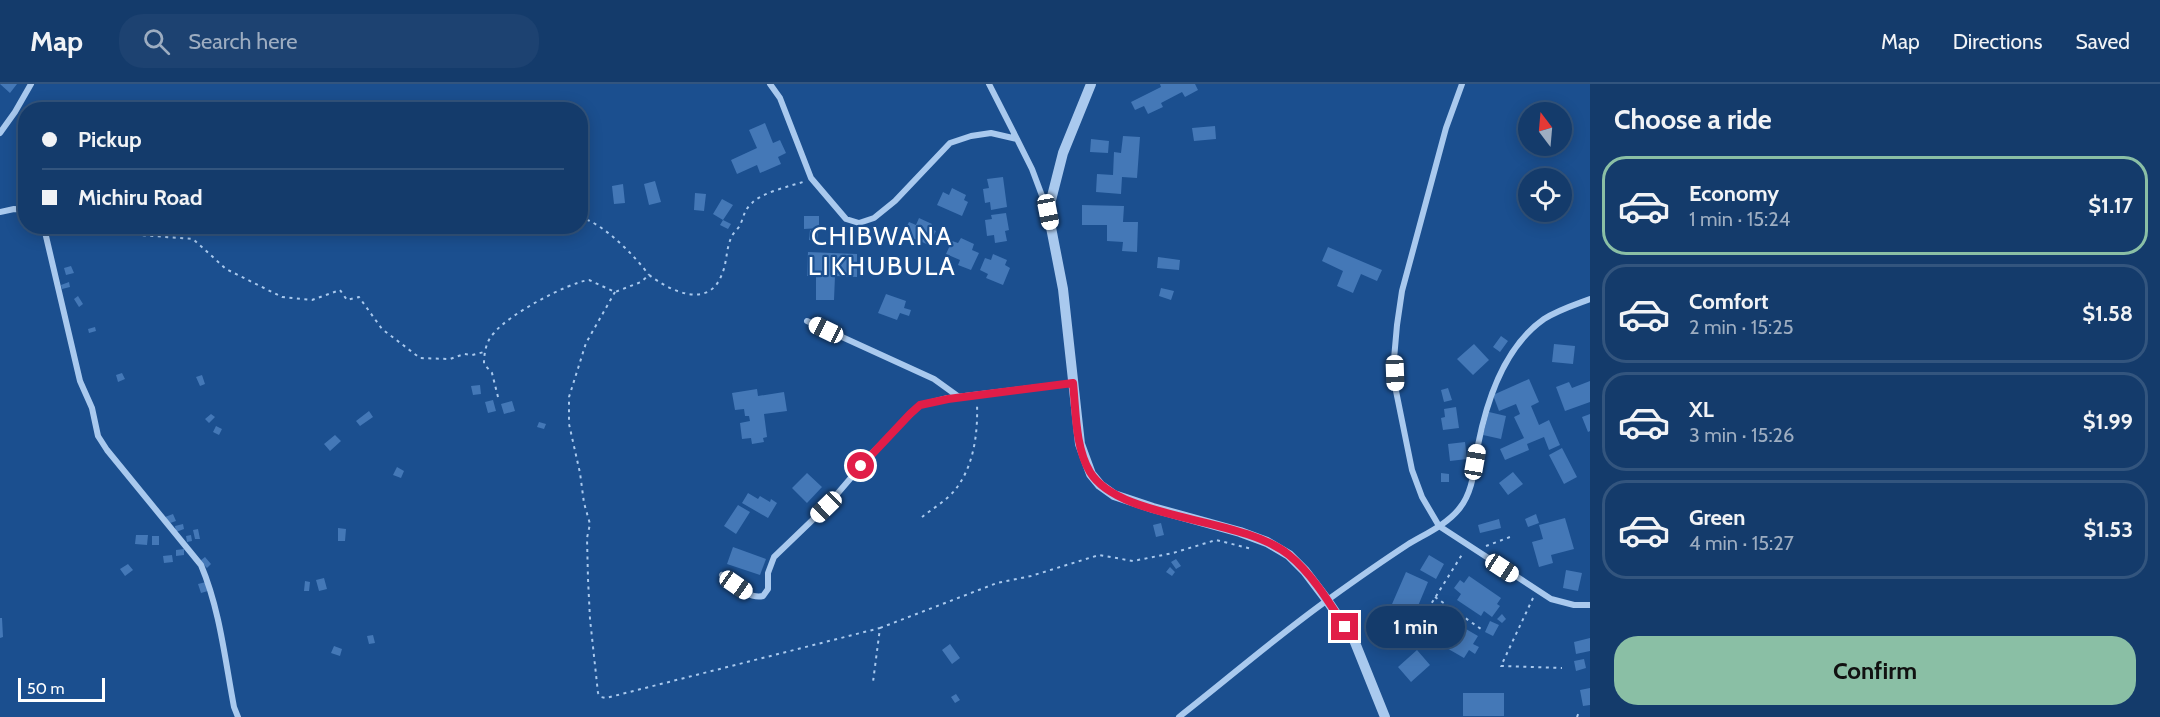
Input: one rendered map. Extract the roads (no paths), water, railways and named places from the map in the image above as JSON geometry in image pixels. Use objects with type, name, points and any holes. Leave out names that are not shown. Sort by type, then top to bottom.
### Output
[{"type":"street","points":[[21,102],[31,84]]},
{"type":"street","points":[[770,84],[780,98],[811,178],[846,219],[859,223],[874,218],[895,201],[950,143],[970,136],[991,133],[1017,139]]},
{"type":"street","points":[[989,84],[1032,169],[1048,212],[1063,289],[1083,455],[1091,474],[1100,485],[1114,495],[1240,532],[1267,542],[1289,555],[1305,571],[1354,640],[1385,717]]},
{"type":"street","points":[[1048,212],[1063,153],[1091,84]]},
{"type":"street","points":[[1462,84],[1446,128],[1402,291],[1397,325],[1394,359],[1398,401],[1412,470],[1422,497],[1439,526],[1551,599],[1574,605],[1590,605]]},
{"type":"street","points":[[0,133],[18,107]]},
{"type":"street","points":[[0,212],[18,209]]},
{"type":"street","points":[[45,234],[80,381],[92,408],[98,436],[201,565],[210,586],[216,610],[234,707],[238,717]]},
{"type":"street","points":[[1179,717],[1327,600],[1439,526],[1458,510],[1466,499],[1472,481],[1483,423],[1495,383],[1511,356],[1531,330],[1545,319],[1560,310],[1590,299]]},
{"type":"street","points":[[807,321],[933,379],[959,397]]},
{"type":"street","points":[[722,575],[751,595],[763,596],[768,589],[768,573],[774,557],[826,507],[873,452],[920,405],[959,397],[1073,383]]},
{"type":"district","name":"CHIBWANA LIKHUBULA","points":[[882,251]]}]
